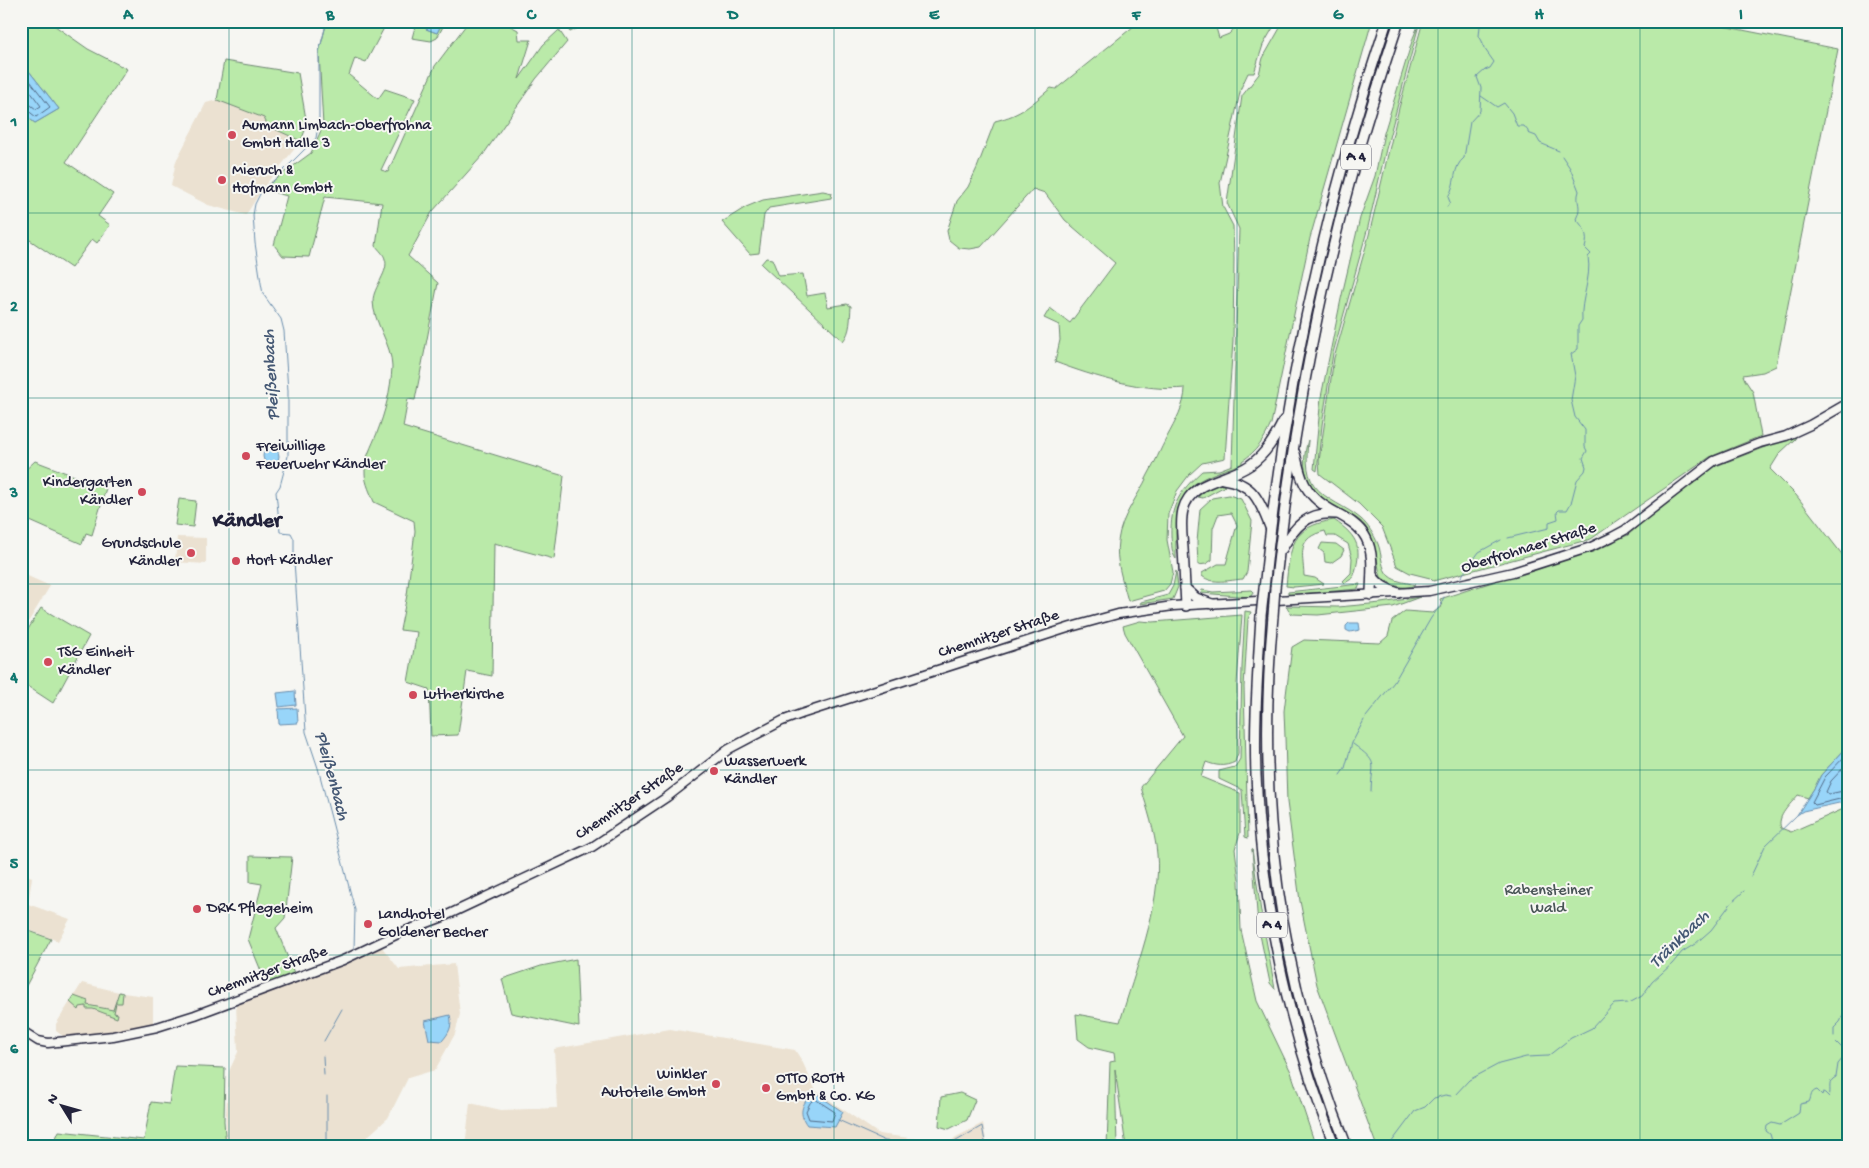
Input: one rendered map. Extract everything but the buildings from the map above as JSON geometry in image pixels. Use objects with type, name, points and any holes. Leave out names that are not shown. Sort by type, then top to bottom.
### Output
[{"type":"highway","name":"A 4","points":[[1335,1147],[1311,1082],[1297,1035],[1278,958],[1266,894],[1259,829],[1256,774],[1256,694],[1261,616],[1270,528],[1288,414],[1306,319],[1335,195],[1387,21]]},
{"type":"highway","name":"A 4","points":[[1347,1147],[1308,1035],[1290,962],[1272,852],[1267,773],[1267,716],[1279,553],[1294,448],[1322,296],[1357,156],[1399,21]]},
{"type":"highway","points":[[1186,606],[1182,525],[1183,511],[1187,501],[1197,489],[1207,483],[1242,470],[1261,456],[1271,444],[1288,414]]},
{"type":"highway","points":[[1294,448],[1300,474],[1308,490],[1319,502],[1356,525],[1366,538],[1372,575],[1371,595]]},
{"type":"highway","points":[[1220,479],[1236,482],[1252,492],[1261,503],[1270,528]]},
{"type":"highway","points":[[1279,553],[1292,532],[1303,521],[1324,514],[1341,516]]},
{"type":"highway","points":[[1372,575],[1384,588],[1398,594]]},
{"type":"highway","points":[[1185,588],[1196,598],[1212,604]]},
{"type":"main road","name":"Oberfrohnaer Straße","points":[[1241,603],[1438,590],[1543,563],[1598,544],[1625,530],[1714,461],[1760,443],[1786,436],[1810,425],[1848,403]]},
{"type":"main road","name":"Chemnitzer Straße","points":[[21,1030],[38,1041],[48,1043],[90,1039],[157,1027],[195,1015],[343,960],[400,933],[447,915],[592,847],[667,797],[729,749],[782,721],[858,694],[1097,619],[1129,612],[1241,603]]},
{"type":"shaded area","points":[[217,100],[264,118],[268,126],[301,141],[262,189],[246,215],[208,205],[171,186],[176,161],[206,103]]},
{"type":"shaded area","name":"Grundschule Kändler","points":[[177,537],[206,538],[206,564],[175,562]]},
{"type":"shaded area","points":[[21,573],[50,586],[21,634]]},
{"type":"shaded area","points":[[21,873],[32,877],[28,904],[70,919],[58,941],[21,927]]},
{"type":"shaded area","points":[[381,946],[399,969],[454,964],[460,1014],[455,1034],[435,1070],[408,1078],[388,1118],[356,1147],[226,1147],[229,1071],[238,1052],[236,1004],[345,964]]},
{"type":"shaded area","points":[[82,983],[123,993],[153,997],[153,1025],[114,1033],[65,1037],[56,1031],[56,1024]]},
{"type":"shaded area","points":[[670,1029],[795,1050],[816,1091],[879,1134],[940,1142],[944,1147],[465,1147],[470,1103],[501,1110],[557,1108],[554,1049]]},
{"type":"shaded area","points":[[983,1123],[987,1147],[944,1147],[956,1137]]},
{"type":"green space","points":[[21,21],[48,21],[88,49],[127,69],[66,162],[113,194],[98,216],[110,225],[97,243],[92,239],[71,268],[21,234],[21,112],[35,123],[59,109],[21,61]]},
{"type":"green space","points":[[327,21],[379,21],[385,26],[366,62],[355,58],[349,75],[378,99],[385,89],[415,99],[381,170],[388,172],[435,66],[469,21],[501,21],[518,30],[519,40],[531,40],[519,79],[543,45],[559,30],[567,42],[536,79],[483,155],[432,212],[408,256],[438,283],[415,400],[408,399],[403,427],[564,476],[554,559],[494,543],[492,676],[467,671],[458,735],[431,736],[429,689],[408,682],[417,632],[400,630],[407,595],[415,531],[414,521],[374,502],[365,477],[367,458],[387,401],[392,367],[389,350],[376,317],[373,301],[386,264],[384,255],[376,246],[382,203],[325,197],[309,257],[283,256],[274,245],[287,196],[262,189],[311,153],[323,126],[319,52]]},
{"type":"green space","points":[[420,21],[426,21],[426,29],[437,33],[443,21],[446,21],[437,38],[431,41],[412,38],[415,27]]},
{"type":"green space","points":[[570,21],[585,21],[582,26],[570,32],[566,27]]},
{"type":"green space","points":[[1143,21],[1214,21],[1219,38],[1229,34],[1241,21],[1277,21],[1263,45],[1254,73],[1248,73],[1241,88],[1220,183],[1223,207],[1233,226],[1234,259],[1233,341],[1225,458],[1202,463],[1189,475],[1177,491],[1168,514],[1167,540],[1173,572],[1170,584],[1164,591],[1128,601],[1120,571],[1117,548],[1120,532],[1126,515],[1179,413],[1185,388],[1153,388],[1120,382],[1055,362],[1060,340],[1059,325],[1044,318],[1050,308],[1070,323],[1115,263],[1065,220],[1045,193],[1033,189],[981,247],[959,248],[949,240],[947,231],[957,201],[968,187],[995,121],[1019,112],[1031,105],[1051,88],[1056,89],[1134,26]]},
{"type":"green space","points":[[1284,21],[1372,21],[1310,238],[1271,424],[1260,445],[1242,461],[1242,464],[1204,478],[1184,496],[1176,527],[1176,559],[1172,548],[1171,525],[1175,507],[1182,492],[1202,471],[1219,470],[1232,465],[1239,229],[1227,203],[1242,96],[1259,74],[1263,58]]},
{"type":"green space","points":[[1420,21],[1386,149],[1368,227],[1333,353],[1317,471],[1314,469],[1321,397],[1341,299],[1360,218],[1375,176],[1384,133]]},
{"type":"green space","points":[[1423,21],[1697,21],[1838,49],[1776,366],[1763,372],[1743,375],[1753,392],[1761,436],[1710,457],[1591,539],[1433,581],[1430,578],[1410,573],[1397,566],[1382,527],[1359,504],[1320,474],[1319,461],[1334,358],[1368,239],[1399,108]]},
{"type":"green space","points":[[224,61],[298,73],[307,125],[301,141],[268,126],[264,118],[217,100]]},
{"type":"green space","points":[[823,191],[832,193],[831,198],[769,208],[764,215],[759,253],[750,254],[722,222],[746,207],[763,200]]},
{"type":"green space","points":[[766,258],[772,259],[779,276],[803,274],[807,296],[825,293],[828,307],[847,304],[851,306],[849,329],[843,341],[761,264]]},
{"type":"green space","name":"Rabensteiner Wald","points":[[1796,435],[1795,439],[1780,453],[1770,469],[1796,495],[1848,562],[1848,746],[1821,775],[1808,798],[1798,795],[1785,810],[1780,824],[1781,828],[1791,832],[1848,807],[1848,1147],[1377,1147],[1317,985],[1300,901],[1287,802],[1284,711],[1292,647],[1304,640],[1380,643],[1388,636],[1392,621],[1405,611],[1433,613],[1442,606],[1440,599],[1598,548],[1628,535],[1653,513],[1716,466]]},
{"type":"green space","points":[[1308,440],[1308,469],[1314,485],[1324,495],[1355,514],[1366,524],[1378,544],[1383,565],[1389,576],[1398,581],[1415,585],[1401,587],[1381,577],[1374,544],[1365,526],[1355,517],[1326,501],[1312,487],[1305,470],[1304,461]]},
{"type":"green space","points":[[35,461],[106,488],[92,535],[86,533],[82,544],[21,517],[21,474]]},
{"type":"green space","points":[[1220,484],[1225,486],[1203,498],[1198,497],[1208,488]]},
{"type":"green space","points":[[1229,495],[1241,499],[1252,521],[1247,572],[1243,579],[1222,581],[1206,579],[1202,576],[1202,573],[1218,564],[1226,564],[1237,525],[1231,513],[1218,515],[1213,528],[1212,560],[1206,564],[1198,565],[1197,542],[1200,509],[1212,498]]},
{"type":"green space","points":[[179,499],[196,501],[193,527],[175,525]]},
{"type":"green space","points":[[1334,520],[1349,532],[1357,544],[1358,559],[1353,578],[1345,583],[1343,581],[1351,573],[1352,558],[1348,544],[1335,536],[1327,536],[1325,531],[1309,538],[1303,548],[1304,576],[1315,578],[1324,584],[1286,586],[1289,560],[1295,541],[1309,527]]},
{"type":"green space","points":[[1322,543],[1336,544],[1344,550],[1341,556],[1331,563],[1325,562],[1324,553],[1319,549]]},
{"type":"green space","points":[[1176,571],[1178,587],[1173,599],[1140,604],[1141,602],[1168,595],[1173,586]]},
{"type":"green space","points":[[1360,584],[1358,589],[1288,595],[1288,592]]},
{"type":"green space","points":[[1202,590],[1213,592],[1252,590],[1254,592],[1250,597],[1201,593]]},
{"type":"green space","points":[[1420,597],[1393,607],[1318,615],[1292,614],[1286,606],[1338,607]]},
{"type":"green space","name":"TSG Einheit Kändler","points":[[41,608],[89,636],[53,703],[21,682],[21,641]]},
{"type":"green space","points":[[1245,611],[1251,612],[1248,619],[1244,687],[1248,838],[1245,837],[1242,790],[1219,779],[1219,771],[1235,767],[1240,759]]},
{"type":"green space","points":[[1242,615],[1237,683],[1238,753],[1235,762],[1228,765],[1206,762],[1201,777],[1240,793],[1240,833],[1235,849],[1239,880],[1241,930],[1257,1001],[1291,1072],[1316,1147],[1126,1147],[1115,1069],[1117,1147],[1107,1147],[1110,1062],[1115,1061],[1114,1053],[1089,1047],[1078,1039],[1076,1014],[1120,1022],[1146,939],[1155,895],[1157,874],[1157,854],[1154,837],[1141,787],[1183,736],[1125,633],[1123,626],[1140,621],[1153,622]]},
{"type":"green space","points":[[1252,849],[1275,989],[1270,983],[1258,925]]},
{"type":"green space","points":[[250,856],[292,857],[285,918],[276,928],[296,978],[268,988],[248,939],[262,884],[250,882]]},
{"type":"green space","points":[[21,928],[51,939],[21,995]]},
{"type":"green space","points":[[576,959],[579,1027],[511,1013],[502,979],[541,966]]},
{"type":"green space","points":[[119,992],[123,993],[122,1003],[116,1003],[114,1013],[118,1014],[117,1018],[93,1009],[86,1009],[86,1006],[80,1007],[79,1010],[70,1002],[74,996],[88,1001],[87,1005],[113,1010]]},
{"type":"green space","points":[[175,1066],[225,1068],[224,1121],[226,1147],[52,1147],[59,1131],[144,1140],[151,1102],[169,1104]]},
{"type":"green space","points":[[960,1093],[975,1100],[967,1120],[949,1129],[939,1126],[941,1097]]},
{"type":"water","points":[[426,21],[443,21],[437,33],[426,29]]},
{"type":"water","points":[[21,61],[59,109],[35,123],[21,112]]},
{"type":"water","points":[[268,448],[274,448],[279,453],[277,462],[268,464],[263,459],[263,453]]},
{"type":"water","points":[[1349,623],[1359,623],[1360,630],[1350,632],[1346,630],[1346,626]]},
{"type":"water","points":[[295,691],[296,705],[279,707],[277,693]]},
{"type":"water","points":[[297,708],[298,723],[279,724],[278,709]]},
{"type":"water","points":[[1848,746],[1848,801],[1803,811],[1797,815],[1821,775]]},
{"type":"water","points":[[450,1015],[450,1029],[442,1041],[429,1040],[425,1021]]},
{"type":"water","points":[[814,1092],[843,1112],[835,1127],[807,1125],[804,1120],[802,1111],[804,1103]]},
{"type":"waterway","name":"Pleißenbach","points":[[327,21],[319,52],[319,120],[316,138],[260,194],[255,204],[253,215],[255,243],[263,294],[281,319],[284,331],[288,391],[288,456],[280,486],[276,492],[280,532],[291,533],[294,539],[306,732],[318,768],[355,910],[354,950]]},
{"type":"waterway","points":[[1447,207],[1450,202],[1448,197],[1453,186],[1456,171],[1464,158],[1470,122],[1480,111],[1481,88],[1477,77],[1490,68],[1494,62],[1484,48],[1479,36],[1480,26],[1483,21]]},
{"type":"waterway","points":[[1481,96],[1497,107],[1504,103],[1512,113],[1517,126],[1524,126],[1528,133],[1536,136],[1540,143],[1559,151]]},
{"type":"waterway","points":[[1508,538],[1549,528],[1549,522],[1558,519],[1557,512],[1559,510],[1567,510],[1571,503],[1577,480],[1586,467],[1583,458],[1587,451],[1585,447],[1585,430],[1575,417],[1571,400],[1575,376],[1571,354],[1578,349],[1578,326],[1582,320],[1589,265],[1588,257],[1591,254],[1585,248],[1585,232],[1576,219],[1579,210],[1579,191],[1570,168],[1562,156]]},
{"type":"waterway","points":[[1461,577],[1479,552],[1501,540]]},
{"type":"waterway","points":[[1366,717],[1394,682],[1444,597]]},
{"type":"waterway","points":[[1340,775],[1345,768],[1352,743],[1364,720]]},
{"type":"waterway","points":[[1353,744],[1371,760],[1373,768],[1371,791]]},
{"type":"waterway","name":"Tränkbach","points":[[1751,876],[1765,846],[1797,815]]},
{"type":"waterway","name":"Tränkbach","points":[[1631,1002],[1642,996],[1652,982],[1682,952],[1711,930],[1732,902],[1744,891]]},
{"type":"waterway","name":"Tränkbach","points":[[1455,1095],[1469,1080],[1499,1064],[1526,1057],[1548,1056],[1571,1038],[1592,1028],[1614,1004],[1627,1003]]},
{"type":"waterway","points":[[1834,1036],[1834,1028],[1840,1022],[1848,1006]]},
{"type":"waterway","name":"Pleißenbach","points":[[324,1041],[342,1009]]},
{"type":"waterway","points":[[1765,1147],[1772,1141],[1770,1134],[1766,1131],[1767,1126],[1772,1123],[1780,1125],[1799,1113],[1800,1104],[1809,1102],[1812,1093],[1817,1090],[1822,1095],[1823,1092],[1829,1097],[1830,1083],[1836,1077],[1838,1064],[1844,1057],[1844,1050],[1836,1042]]},
{"type":"waterway","name":"Pleißenbach","points":[[323,1056],[324,1075]]},
{"type":"waterway","name":"Tränkbach","points":[[1388,1147],[1415,1111],[1425,1107],[1434,1098],[1445,1095],[1451,1096]]},
{"type":"waterway","name":"Pleißenbach","points":[[327,1096],[327,1147]]},
{"type":"waterway","points":[[838,1120],[885,1141],[916,1144],[940,1143],[943,1147]]},
{"type":"waterway","points":[[946,1147],[982,1126],[986,1147]]},
{"type":"place","name":"Aumann Limbach-Oberfrohna GmbH Halle 3","points":[[232,135]]},
{"type":"place","name":"Mieruch & Hofmann GmbH","points":[[222,180]]},
{"type":"place","name":"Freiwillige Feuerwehr Kändler","points":[[246,456]]},
{"type":"place","name":"Kindergarten Kändler","points":[[142,492]]},
{"type":"place","name":"Grundschule Kändler","points":[[191,553]]},
{"type":"place","name":"Hort Kändler","points":[[236,561]]},
{"type":"place","name":"TSG Einheit Kändler","points":[[48,662]]},
{"type":"place","name":"Lutherkirche","points":[[413,695]]},
{"type":"place","name":"Wasserwerk Kändler","points":[[714,771]]},
{"type":"place","name":"DRK Pflegeheim","points":[[197,909]]},
{"type":"place","name":"Landhotel Goldener Becher","points":[[368,924]]},
{"type":"place","name":"Winkler Autoteile GmbH","points":[[716,1084]]},
{"type":"place","name":"OTTO ROTH GmbH & Co. KG","points":[[766,1088]]},
{"type":"district","name":"Kändler","points":[[247,522]]}]
